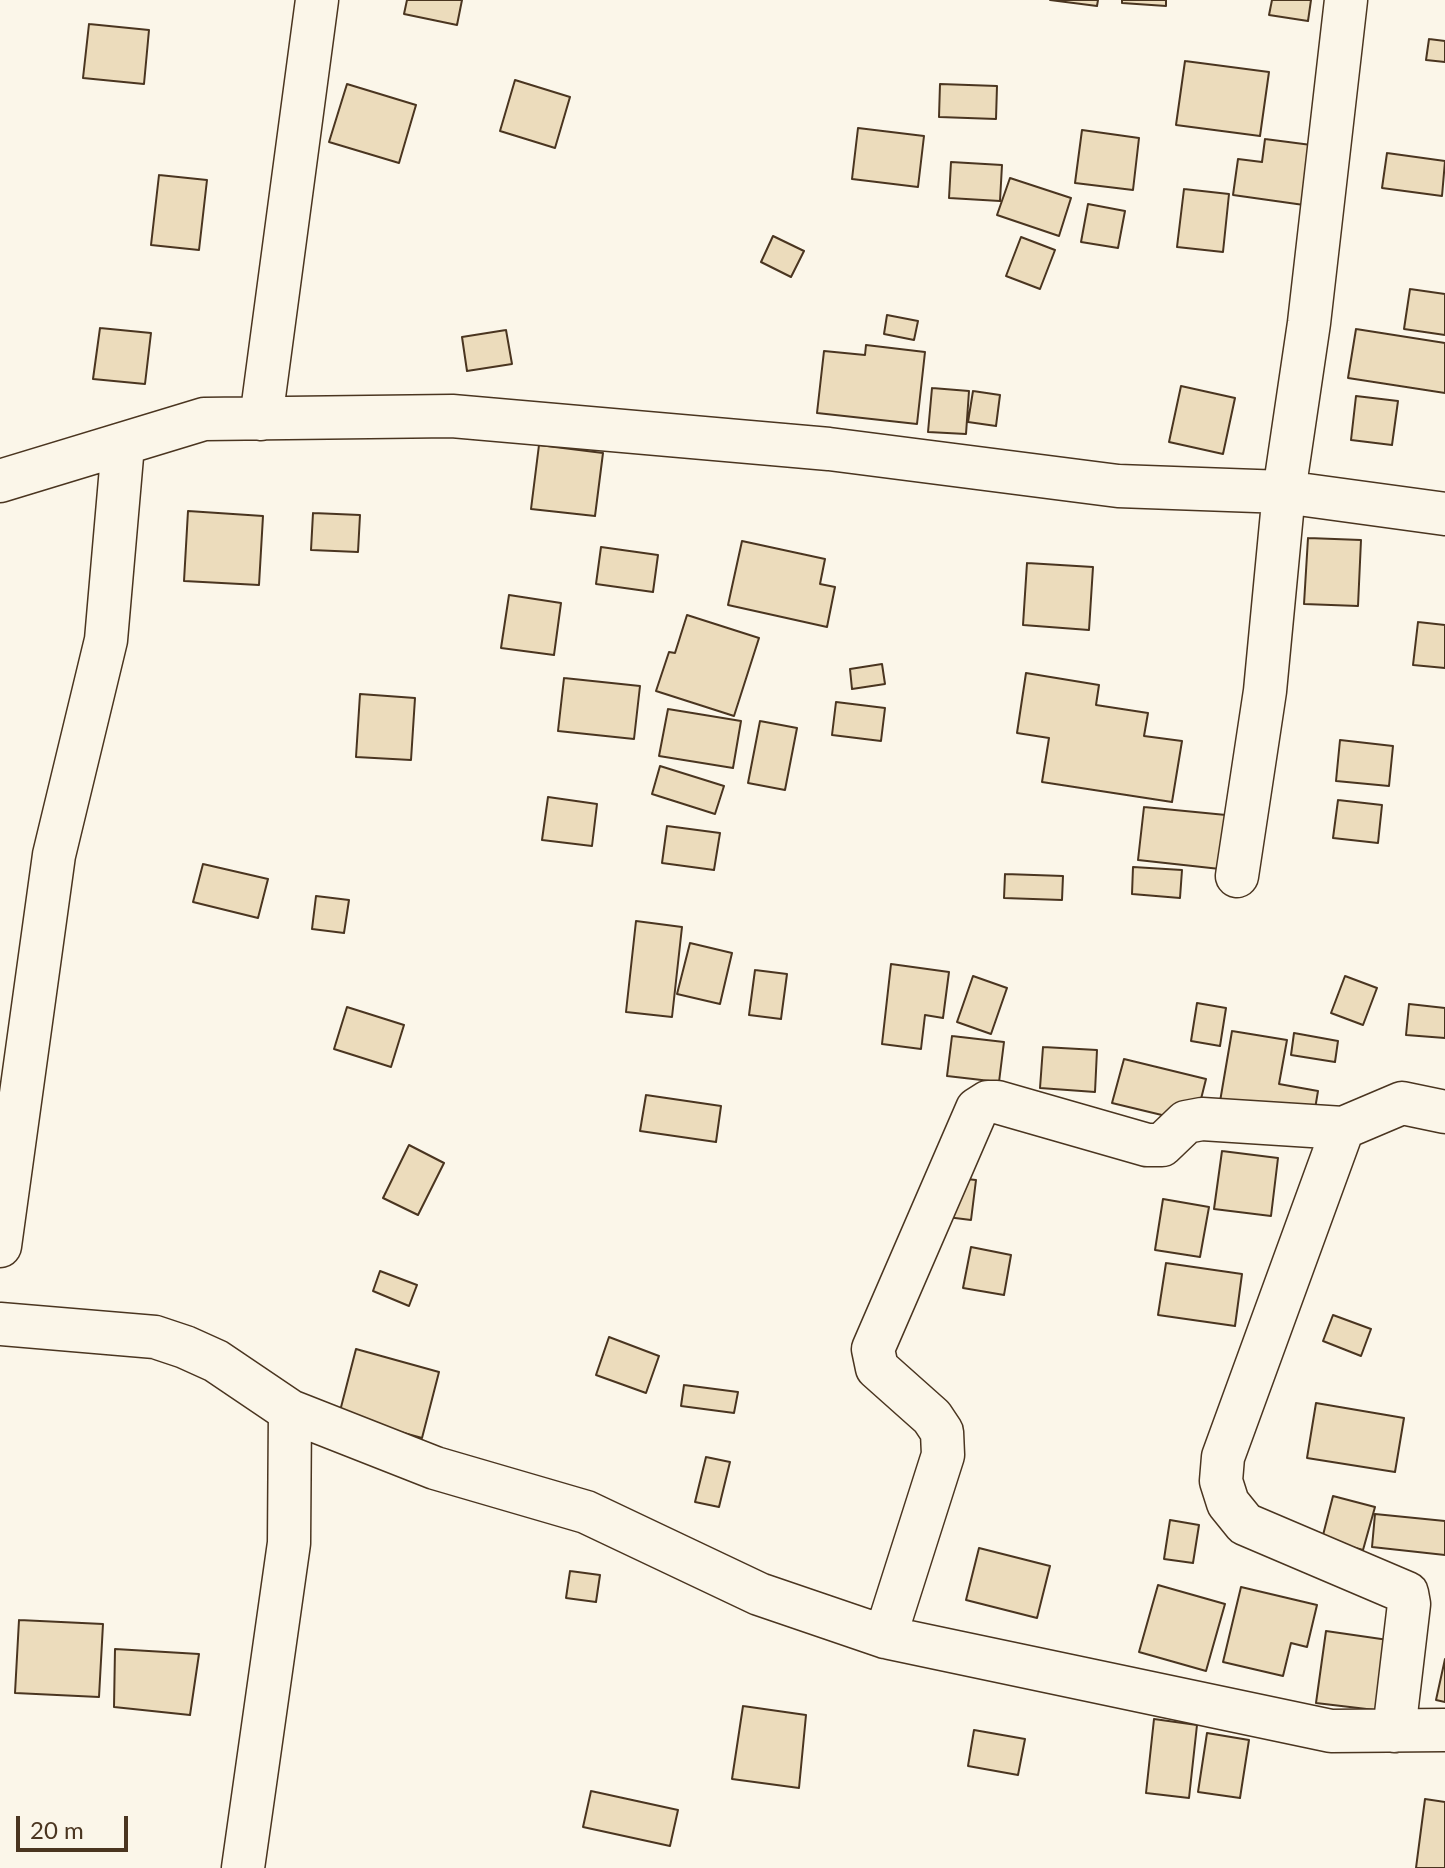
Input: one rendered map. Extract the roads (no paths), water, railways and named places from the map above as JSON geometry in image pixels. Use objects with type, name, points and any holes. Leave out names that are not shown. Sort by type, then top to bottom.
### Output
[{"type":"street","points":[[261,419],[317,0]]},
{"type":"street","points":[[1237,876],[1265,691],[1284,492],[1319,244],[1346,0]]},
{"type":"street","points":[[0,481],[204,419],[452,416],[829,449],[1118,486],[1284,492],[1445,514]]},
{"type":"street","points":[[0,1246],[54,855],[106,640],[123,445]]},
{"type":"street","points":[[885,1637],[943,1455],[942,1432],[932,1417],[877,1368],[873,1349],[977,1109],[988,1102],[997,1102],[1147,1145],[1162,1145],[1186,1122],[1202,1119],[1343,1128],[1390,1105],[1402,1103],[1445,1112]]},
{"type":"street","points":[[1343,1128],[1223,1457],[1221,1481],[1228,1503],[1245,1524],[1407,1593],[1409,1604],[1394,1731]]},
{"type":"street","points":[[0,1324],[155,1337],[216,1361],[290,1411],[435,1468],[586,1512],[759,1594],[885,1637],[1331,1731],[1445,1730]]},
{"type":"street","points":[[243,1868],[289,1543],[290,1411]]}]
